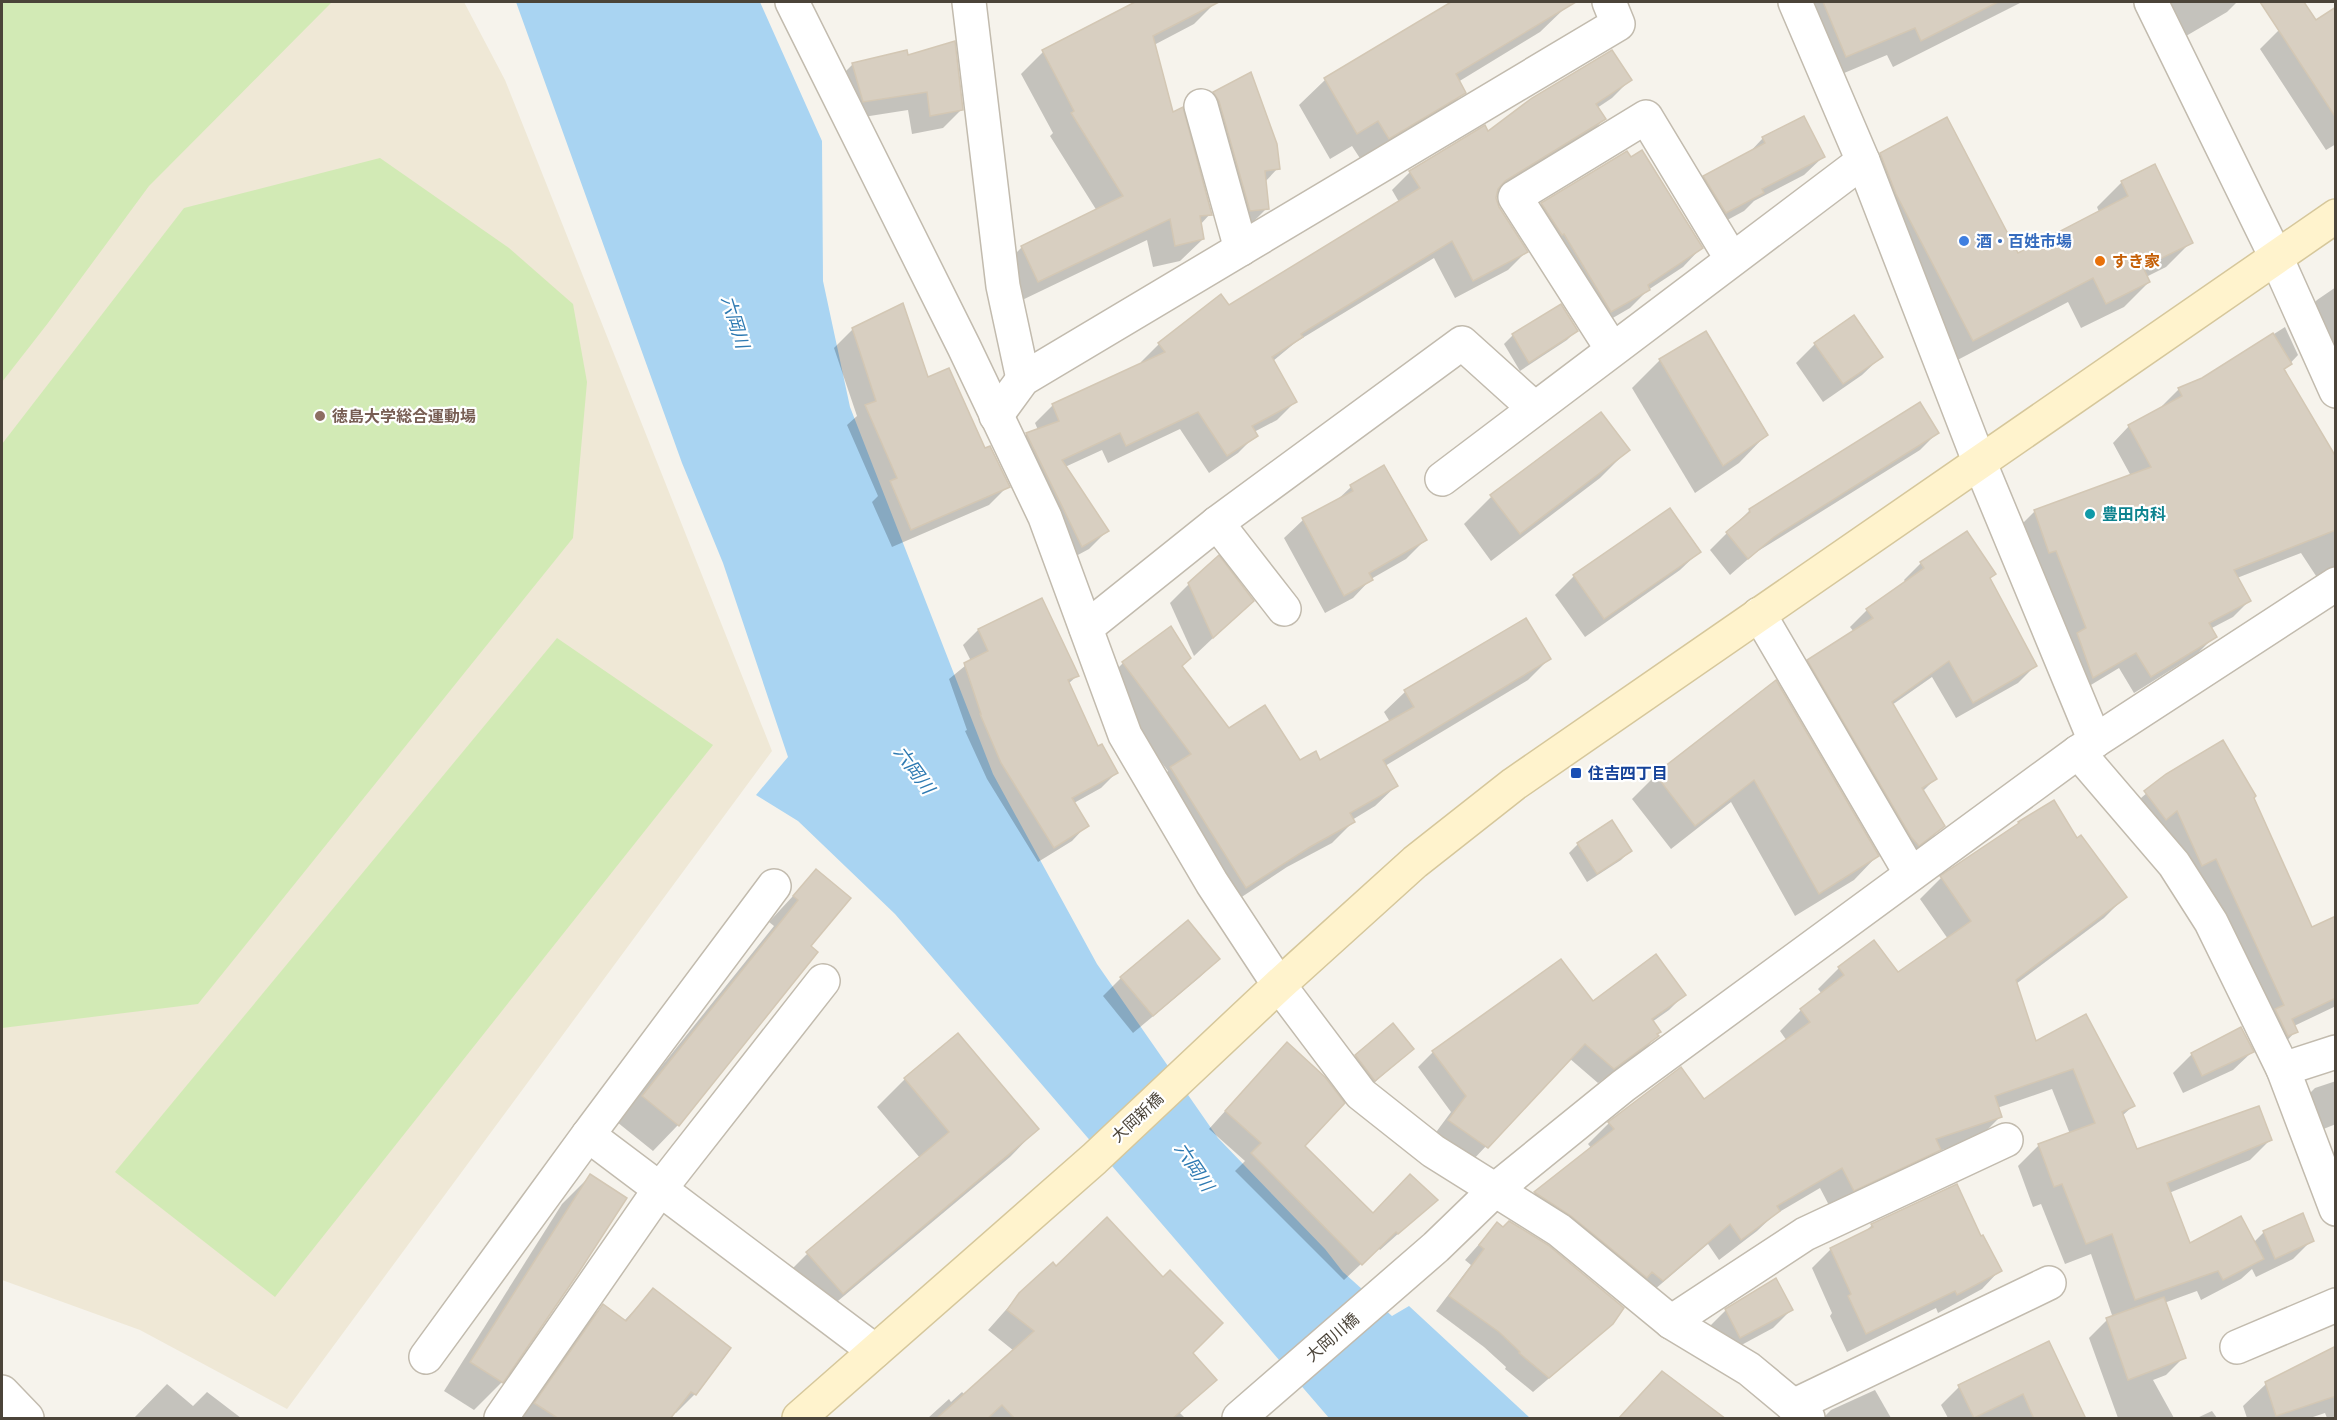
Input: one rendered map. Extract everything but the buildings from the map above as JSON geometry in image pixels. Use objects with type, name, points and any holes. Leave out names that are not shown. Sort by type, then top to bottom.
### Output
[{"type":"street","points":[[792,2],[1045,517],[1125,735],[1212,883],[1279,985],[1361,1094],[1433,1151],[1497,1189],[1559,1230],[1671,1322],[1749,1369],[1800,1412],[2049,1283]]},
{"type":"street","points":[[969,2],[1003,286],[1023,379]]},
{"type":"street","points":[[996,416],[1023,379],[1618,24],[1609,2]]},
{"type":"street","points":[[1796,2],[1863,161],[2086,746],[2174,864],[2211,922],[2283,1069],[2336,1209]]},
{"type":"street","points":[[2151,2],[2276,257],[2336,391]]},
{"type":"street","points":[[1201,106],[1241,249]]},
{"type":"street","points":[[1612,349],[1515,197],[1646,117],[1731,258]]},
{"type":"street","points":[[1442,479],[1731,258],[1863,161]]},
{"type":"street","name":"大岡新橋","points":[[799,1419],[1094,1159],[1279,985],[1415,862],[1514,784],[2336,216]]},
{"type":"street","points":[[1086,628],[1217,523],[1462,343],[1534,408]]},
{"type":"street","points":[[1217,523],[1284,609]]},
{"type":"street","name":"大岡川橋","points":[[1239,1419],[1436,1247],[1497,1189],[1623,1086],[2086,746],[2336,584]]},
{"type":"street","points":[[1759,615],[1911,874]]},
{"type":"street","points":[[426,1357],[774,885]]},
{"type":"street","points":[[501,1419],[660,1189],[823,981]]},
{"type":"street","points":[[2283,1069],[2336,1052]]},
{"type":"street","points":[[588,1135],[875,1351]]},
{"type":"street","points":[[1671,1322],[1805,1234],[2006,1140]]},
{"type":"street","points":[[2237,1347],[2336,1305]]},
{"type":"street","points":[[2,1392],[27,1419]]},
{"type":"shaded area","name":"徳島大学総合運動場","points":[[2,2],[464,2],[505,80],[772,751],[287,1409],[140,1330],[2,1280]]},
{"type":"green space","points":[[2,2],[332,2],[149,186],[2,382]]},
{"type":"green space","points":[[380,158],[509,248],[573,304],[587,382],[573,538],[198,1004],[2,1028],[2,444],[184,208]]},
{"type":"green space","points":[[557,638],[713,745],[275,1297],[115,1172]]},
{"type":"water","name":"六岡川","points":[[516,2],[760,2],[822,141],[823,281],[850,407],[993,774],[1097,964],[1218,1138],[1325,1249],[1343,1272],[1392,1316],[1409,1306],[1530,1418],[1329,1418],[895,914],[798,821],[756,795],[788,757],[723,563],[682,463]]},
{"type":"place","name":"酒・百姓市場","points":[[1964,241]]},
{"type":"place","name":"すき家","points":[[2100,261]]},
{"type":"place","name":"徳島大学総合運動場","points":[[320,416]]},
{"type":"place","name":"豊田内科","points":[[2090,514]]},
{"type":"place","name":"住吉四丁目","points":[[1576,773]]}]
